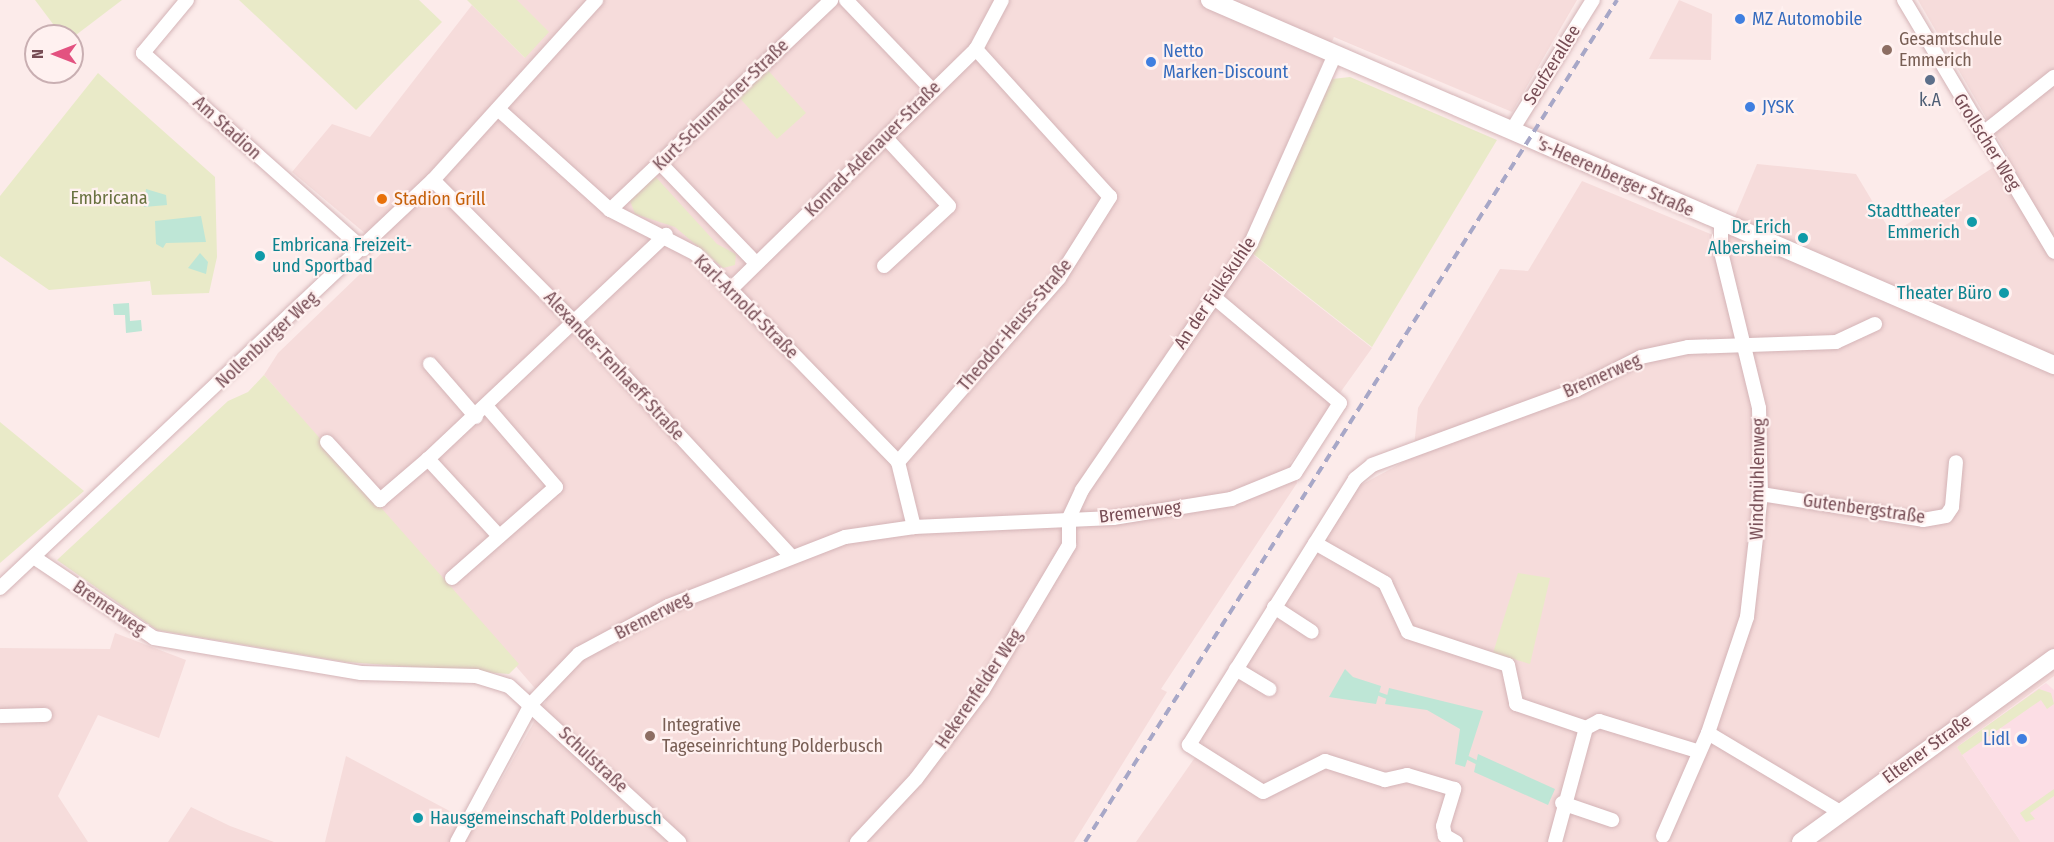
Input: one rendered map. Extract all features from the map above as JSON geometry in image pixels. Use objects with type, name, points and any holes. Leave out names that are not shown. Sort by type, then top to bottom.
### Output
[{"type":"street","name":"Am Stadion","points":[[187,0],[143,53],[363,249]]},
{"type":"street","name":"Nollenburger Weg","points":[[0,588],[35,558],[363,249],[433,180],[596,0]]},
{"type":"street","name":"Kurt-Schumacher-Straße","points":[[610,210],[831,0]]},
{"type":"street","points":[[846,0],[932,90]]},
{"type":"street","name":"Konrad-Adenauer-Straße","points":[[731,289],[976,49],[1002,0]]},
{"type":"street","name":"'s-Heerenberger Straße","points":[[1210,0],[1512,130],[1721,224],[2054,365]]},
{"type":"street","name":"Seufzerallee","points":[[1512,130],[1593,0]]},
{"type":"street","name":"Grollscher Weg","points":[[1904,0],[2054,252]]},
{"type":"street","name":"Theodor-Heuss-Straße","points":[[898,462],[1059,278],[1110,197],[976,49]]},
{"type":"street","name":"An der Fulkskuhle","points":[[1069,518],[1082,490],[1251,243],[1335,54]]},
{"type":"street","points":[[1982,134],[2054,77]]},
{"type":"street","name":"Karl-Arnold-Straße","points":[[498,109],[610,210],[666,235],[696,254],[898,462]]},
{"type":"street","points":[[884,266],[949,206],[886,138]]},
{"type":"street","points":[[660,163],[756,263]]},
{"type":"street","name":"Alexander-Tenhaeff-Straße","points":[[433,180],[576,324],[790,555]]},
{"type":"street","name":"Windmühlenweg","points":[[1663,837],[1697,751],[1708,732],[1745,627],[1761,494],[1760,408],[1720,252],[1721,224]]},
{"type":"street","points":[[327,442],[380,500],[487,407],[576,324],[666,235]]},
{"type":"street","name":"Bremerweg","points":[[35,558],[154,638],[361,673],[476,676],[509,686],[532,703],[579,654],[668,606],[790,555],[845,537],[914,527],[1069,518],[1113,518],[1231,499],[1295,473],[1340,403],[1215,298]]},
{"type":"street","name":"Bremerweg","points":[[1315,543],[1354,479],[1372,465],[1576,390],[1641,357],[1742,343],[1836,342],[1875,324]]},
{"type":"street","points":[[430,364],[476,417]]},
{"type":"street","points":[[452,578],[556,487],[487,407]]},
{"type":"street","points":[[428,459],[499,536]]},
{"type":"street","points":[[898,462],[914,527]]},
{"type":"street","name":"Gutenbergstraße","points":[[1761,494],[1923,520],[1946,516],[1952,507],[1956,462]]},
{"type":"street","name":"Hekerenfelder Weg","points":[[857,842],[916,779],[983,690],[1069,545],[1069,518]]},
{"type":"street","points":[[1456,842],[1445,836],[1443,826],[1454,789],[1407,775],[1385,780],[1325,761],[1263,792],[1189,745],[1315,543],[1385,584],[1408,632],[1508,665],[1516,704],[1586,728]]},
{"type":"street","points":[[1274,608],[1312,632]]},
{"type":"street","name":"Eltener Straße","points":[[1801,842],[1840,812],[2051,665]]},
{"type":"street","points":[[1236,669],[1269,689]]},
{"type":"street","points":[[457,842],[532,703]]},
{"type":"street","name":"Schulstraße","points":[[532,703],[679,842]]},
{"type":"street","points":[[0,716],[45,714]]},
{"type":"street","points":[[1555,842],[1562,803],[1586,728],[1599,721],[1697,751]]},
{"type":"street","points":[[1708,732],[1840,812]]},
{"type":"street","points":[[1562,803],[1612,820]]},
{"type":"shaded area","points":[[514,0],[1577,0],[1512,112],[1334,37],[1242,246],[1372,348],[1290,463],[1297,483],[1161,689],[1167,692],[1074,842],[325,842],[346,756],[476,825],[546,701],[264,375],[278,353],[385,250],[292,172],[332,124],[370,137],[472,5],[525,58]]},
{"type":"shaded area","points":[[1679,0],[1712,14],[1711,60],[1649,59]]},
{"type":"shaded area","points":[[1918,0],[2054,0],[2054,676],[1957,747],[2021,842],[1136,842],[1203,746],[1201,736],[1359,486],[1413,457],[1418,408],[1500,269],[1528,271],[1582,181],[1725,240],[1757,164],[1856,174],[1892,234],[2009,157]]},
{"type":"shaded area","points":[[146,189],[166,195],[167,205],[144,207]]},
{"type":"shaded area","points":[[201,216],[206,242],[166,243],[163,248],[156,244],[155,221]]},
{"type":"shaded area","points":[[200,253],[208,262],[206,274],[188,268]]},
{"type":"shaded area","points":[[129,303],[130,321],[141,320],[142,331],[126,333],[125,315],[114,315],[113,304]]},
{"type":"shaded area","points":[[115,633],[186,660],[159,738],[98,715],[58,796],[88,842],[0,842],[0,648],[110,649]]},
{"type":"shaded area","points":[[1345,669],[1353,677],[1381,686],[1376,704],[1329,697]]},
{"type":"shaded area","points":[[2046,683],[2054,690],[2054,842],[2021,842],[1957,747]]},
{"type":"shaded area","points":[[1389,688],[1483,711],[1465,767],[1455,764],[1460,729],[1427,710],[1385,704]]},
{"type":"shaded area","points":[[1478,754],[1555,789],[1548,805],[1474,772]]},
{"type":"shaded area","points":[[191,807],[230,826],[274,842],[168,842]]},
{"type":"green space","points":[[35,0],[122,0],[84,29],[84,24],[53,24]]},
{"type":"green space","points":[[239,0],[419,0],[442,22],[356,110]]},
{"type":"green space","points":[[467,0],[517,0],[549,32],[525,58]]},
{"type":"green space","points":[[766,68],[806,113],[777,139],[736,94]]},
{"type":"green space","name":"Embricana","points":[[98,73],[215,177],[217,257],[209,293],[152,295],[150,281],[49,290],[0,256],[0,196]]},
{"type":"green space","points":[[1350,77],[1497,140],[1372,347],[1252,253],[1332,79]]},
{"type":"green space","points":[[653,174],[717,244],[736,254],[735,265],[723,268],[675,227],[635,214],[629,198]]},
{"type":"green space","points":[[264,375],[519,664],[509,674],[346,662],[157,630],[57,560],[228,401],[248,392]]},
{"type":"green space","points":[[0,422],[84,491],[0,563]]},
{"type":"green space","points":[[1518,573],[1550,578],[1530,664],[1493,653]]},
{"type":"green space","points":[[2039,689],[2051,693],[2054,704],[2047,709],[2041,700],[1962,755],[1957,747]]},
{"type":"green space","points":[[2054,789],[2054,796],[2030,813],[2035,819],[2026,822],[2020,813]]},
{"type":"waterway","points":[[1379,694],[1387,697]]},
{"type":"waterway","points":[[1468,758],[1476,762]]},
{"type":"railway","points":[[1085,842],[1617,0]]},
{"type":"place","name":"MZ Automobile","points":[[1740,19]]},
{"type":"place","name":"Gesamtschule Emmerich","points":[[1887,50]]},
{"type":"place","name":"Netto Marken-Discount","points":[[1151,62]]},
{"type":"place","name":"k.A","points":[[1930,80]]},
{"type":"place","name":"JYSK","points":[[1750,107]]},
{"type":"place","name":"Stadion Grill","points":[[382,199]]},
{"type":"place","name":"Stadttheater Emmerich","points":[[1972,222]]},
{"type":"place","name":"Dr. Erich Albersheim","points":[[1803,238]]},
{"type":"place","name":"Embricana Freizeit- und Sportbad","points":[[260,256]]},
{"type":"place","name":"Theater Büro","points":[[2004,293]]},
{"type":"place","name":"Integrative Tageseinrichtung Polderbusch","points":[[650,736]]},
{"type":"place","name":"Lidl","points":[[2022,739]]},
{"type":"place","name":"Hausgemeinschaft Polderbusch","points":[[418,818]]}]
